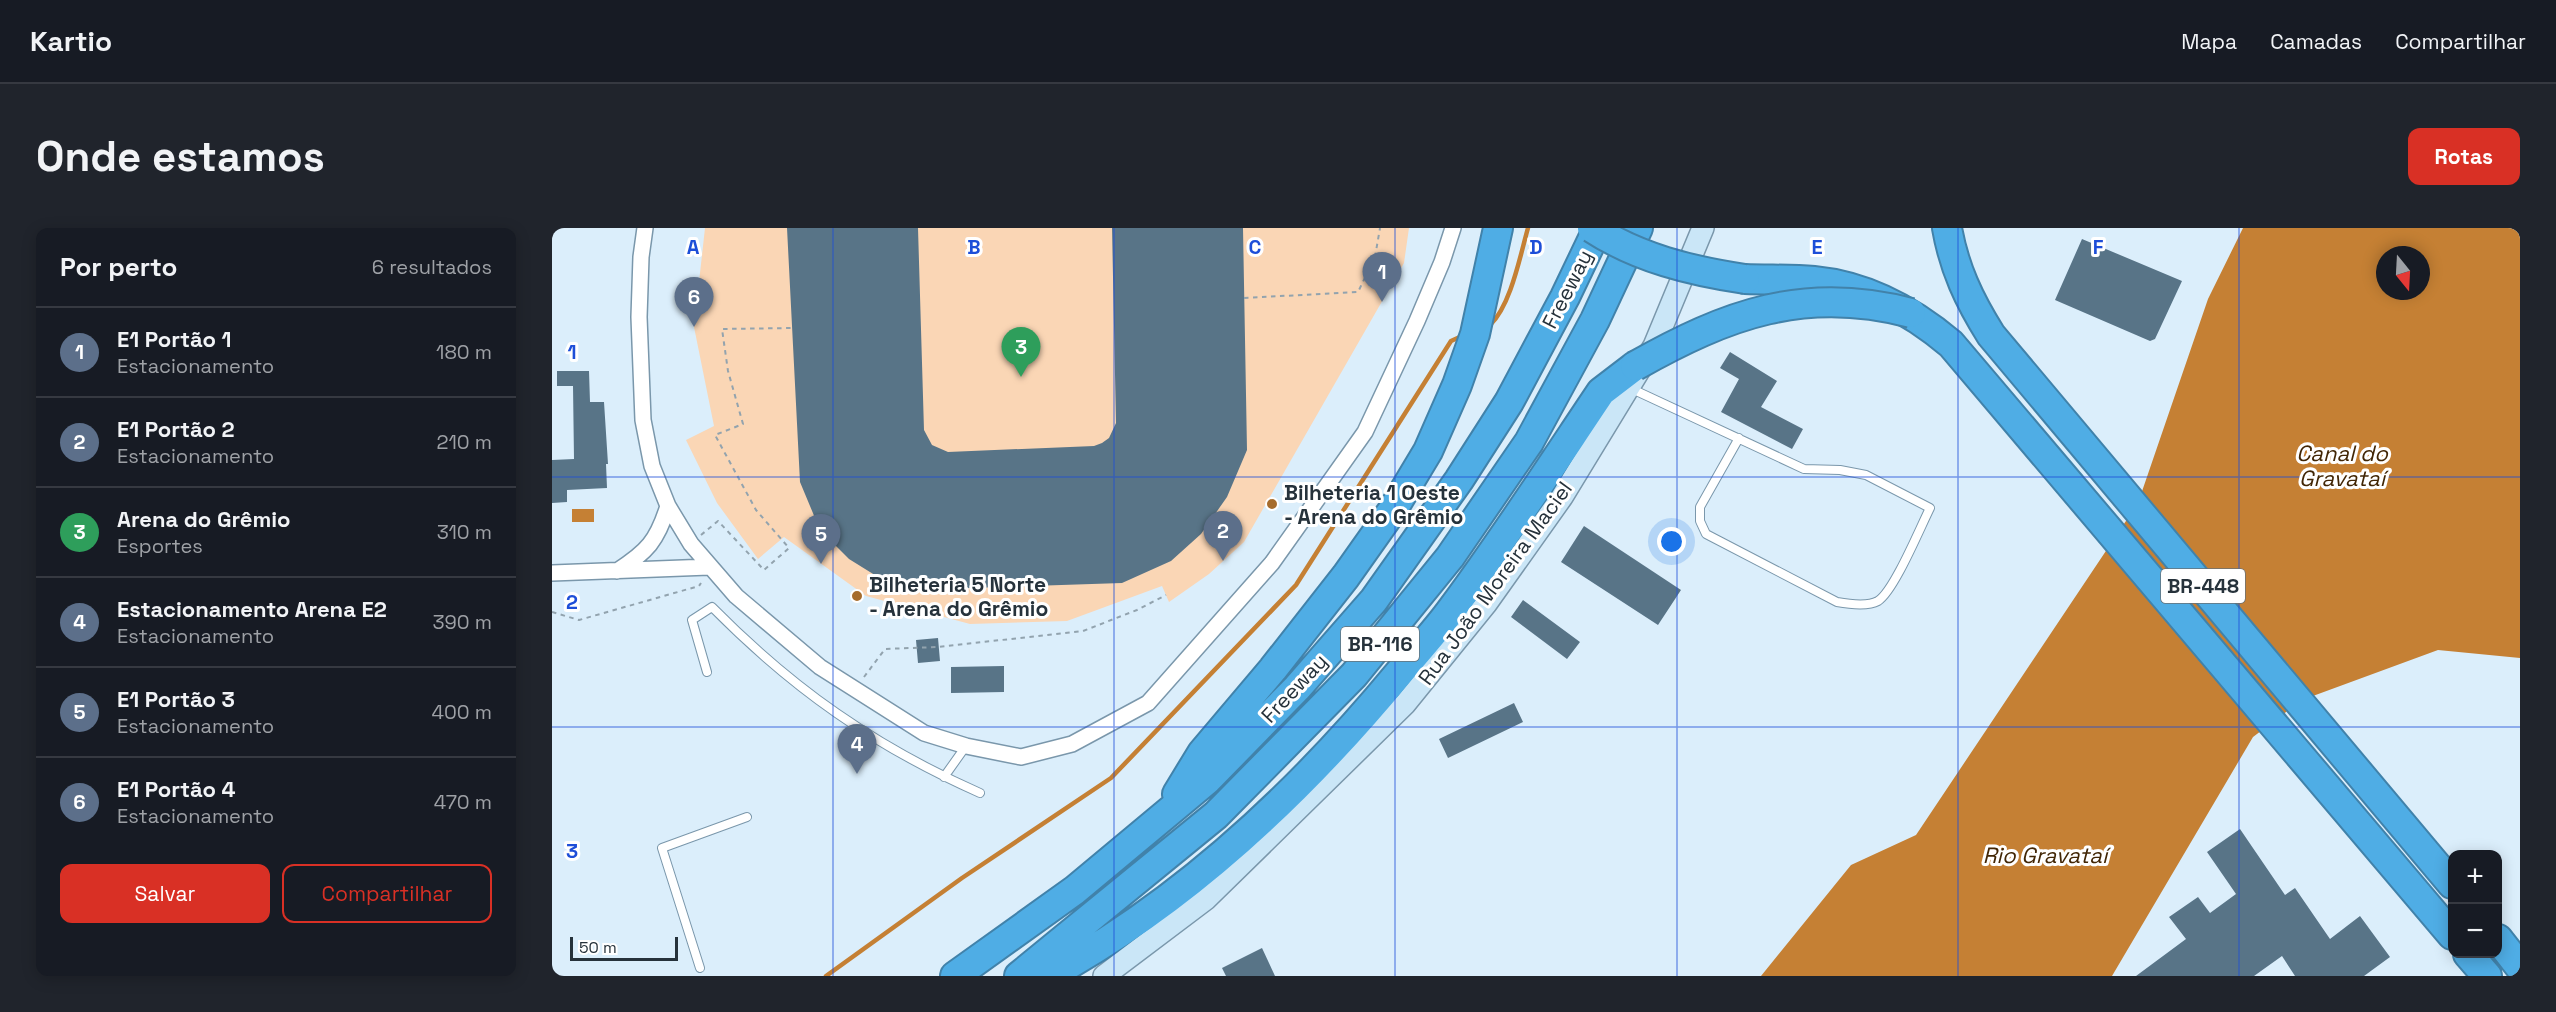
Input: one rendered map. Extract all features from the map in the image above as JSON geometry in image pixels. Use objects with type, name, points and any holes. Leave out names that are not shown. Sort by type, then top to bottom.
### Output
[{"type":"highway","points":[[1164,816],[1202,753],[1273,669],[1392,511],[1428,451],[1457,386],[1475,334],[1498,228]]},
{"type":"highway","points":[[1592,228],[1625,234],[1667,263],[1701,273],[1744,279],[1815,281],[1859,291],[1882,299],[1911,314]]},
{"type":"highway","name":"Freeway","points":[[956,976],[1075,890],[1207,780],[1289,696],[1374,600],[1459,480],[1509,402],[1565,297],[1598,228]]},
{"type":"highway","name":"BR-448","points":[[1947,228],[1958,275],[1969,301],[1990,335],[2385,801],[2448,879]]},
{"type":"highway","name":"Freeway","points":[[1019,976],[1216,814],[1354,675],[1450,557],[1529,442],[1595,320],[1625,234]]},
{"type":"highway","points":[[1048,976],[1081,958],[1176,892],[1242,840],[1305,780],[1376,702],[1451,610],[1601,392],[1635,366],[1682,340],[1760,310],[1806,302],[1858,302],[1911,314]]},
{"type":"highway","name":"BR-448","points":[[1911,314],[1951,344],[1996,394],[2448,930]]},
{"type":"highway","points":[[2502,944],[2520,967]]},
{"type":"highway","points":[[2471,958],[2487,976]]},
{"type":"street","points":[[645,228],[641,257],[639,316],[643,420],[652,466],[668,506],[691,543],[709,567],[736,596],[820,667],[924,733],[966,746],[1021,757],[1072,744],[1148,703],[1272,563],[1365,432],[1398,366],[1442,262],[1453,228]]},
{"type":"street","points":[[1442,262],[1444,228]]},
{"type":"street","name":"Rua João Moreira Maciel","points":[[1104,976],[1206,899],[1405,704],[1486,604],[1562,497],[1654,346],[1703,228]]},
{"type":"street","points":[[616,571],[642,555],[657,537],[668,506]]},
{"type":"street","points":[[552,573],[709,567]]},
{"type":"lane","points":[[1628,387],[1738,438],[1804,469],[1840,470],[1866,475],[1930,508],[1889,589],[1877,602],[1855,605],[1837,602],[1706,534],[1700,521],[1700,507],[1738,438]]},
{"type":"lane","points":[[707,672],[692,620],[712,607],[748,644],[812,698],[944,777],[980,793]]},
{"type":"lane","points":[[944,777],[966,746]]},
{"type":"lane","points":[[700,968],[662,848],[747,818]]},
{"type":"path","points":[[1244,298],[1358,292],[1375,257],[1380,228]]},
{"type":"path","points":[[691,543],[718,521],[764,570],[789,548],[756,510],[715,435],[743,424],[728,372],[722,329],[792,328]]},
{"type":"path","points":[[552,612],[579,620],[699,586],[709,567]]},
{"type":"path","points":[[855,689],[885,649],[938,647],[1083,631],[1137,610],[1166,595]]},
{"type":"shaded area","points":[[705,228],[1409,228],[1404,263],[1244,542],[1209,574],[1169,602],[1162,586],[1067,621],[970,624],[866,596],[784,537],[758,559],[717,503],[686,440],[714,426],[694,327]]},
{"type":"water","points":[[2243,228],[2520,228],[2520,658],[2438,650],[2302,700],[2253,737],[2112,976],[1761,976],[1851,865],[1916,835],[2138,503],[2208,299]]},
{"type":"water","points":[[572,509],[594,509],[594,522],[572,522]]},
{"type":"building","points":[[787,228],[918,228],[924,430],[932,445],[948,452],[1094,446],[1109,438],[1116,423],[1112,228],[1243,228],[1247,450],[1227,497],[1201,534],[1171,561],[1122,583],[939,589],[886,582],[849,559],[820,530],[800,482]]},
{"type":"building","points":[[2082,239],[2182,281],[2155,339],[2150,341],[2055,300]]},
{"type":"building","points":[[1730,352],[1777,381],[1761,407],[1803,429],[1792,449],[1721,412],[1739,379],[1720,368]]},
{"type":"building","points":[[557,371],[589,371],[590,402],[604,402],[608,464],[606,464],[607,488],[567,490],[567,502],[552,503],[552,460],[574,459],[573,386],[557,386]]},
{"type":"building","points":[[1584,526],[1681,590],[1658,625],[1561,562]]},
{"type":"building","points":[[1523,600],[1580,642],[1567,659],[1511,617]]},
{"type":"building","points":[[938,638],[940,661],[918,663],[916,640]]},
{"type":"building","points":[[1004,666],[1004,692],[951,693],[951,667]]},
{"type":"building","points":[[1514,703],[1523,722],[1448,758],[1439,739]]},
{"type":"building","points":[[2240,829],[2285,895],[2295,888],[2330,939],[2360,916],[2390,957],[2364,976],[2295,976],[2282,956],[2254,976],[2136,976],[2186,939],[2169,917],[2198,897],[2210,913],[2236,894],[2207,852]]},
{"type":"building","points":[[1262,948],[1275,976],[1226,976],[1222,968]]},
{"type":"waterway","points":[[1490,325],[1504,305],[1509,293],[1528,228]]},
{"type":"waterway","points":[[826,976],[962,878],[1111,778],[1296,585],[1451,341],[1462,336]]},
{"type":"place","name":"E1 Portão 1","points":[[1382,302]]},
{"type":"place","name":"E1 Portão 4","points":[[694,327]]},
{"type":"place","name":"Arena do Grêmio","points":[[1021,377]]},
{"type":"place","name":"Bilheteria 1 Oeste - Arena do Grêmio","points":[[1272,504]]},
{"type":"place","name":"E1 Portão 2","points":[[1223,561]]},
{"type":"place","name":"E1 Portão 3","points":[[821,564]]},
{"type":"place","name":"Bilheteria 5 Norte - Arena do Grêmio","points":[[857,596]]},
{"type":"place","name":"Estacionamento Arena E2","points":[[857,774]]},
{"type":"water label","name":"Canal do Gravataí","points":[[2342,466]]},
{"type":"water label","name":"Rio Gravataí","points":[[2045,855]]}]
